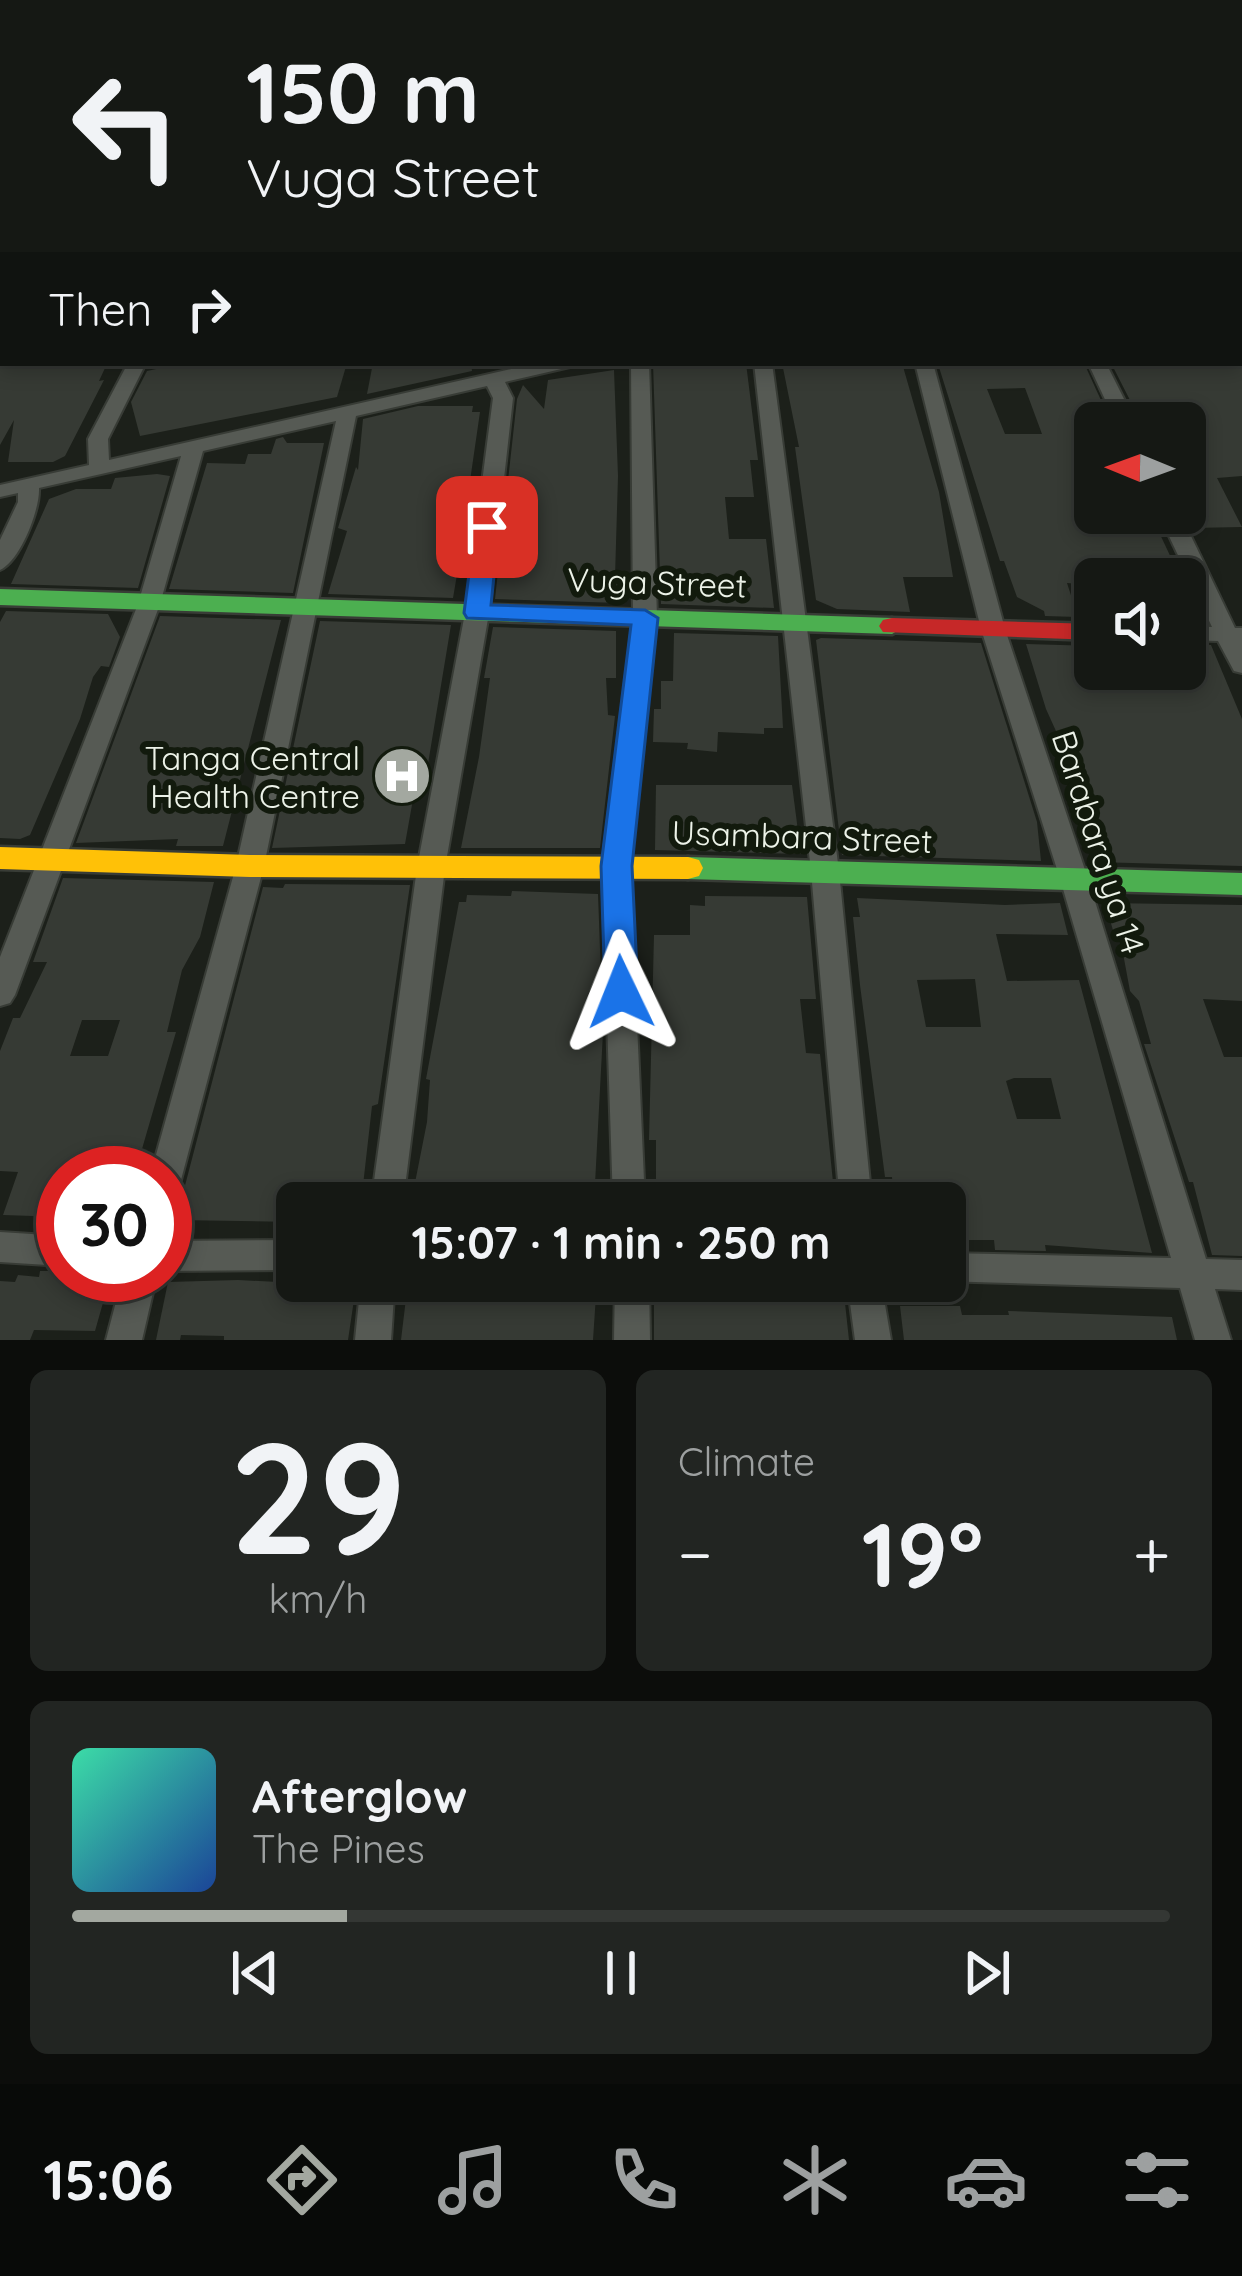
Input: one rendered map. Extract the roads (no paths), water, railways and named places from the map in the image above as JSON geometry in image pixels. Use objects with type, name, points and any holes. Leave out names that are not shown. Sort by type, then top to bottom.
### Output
[{"type":"street","points":[[99,470],[98,439],[139,366]]},
{"type":"street","points":[[0,490],[551,366]]},
{"type":"street","points":[[628,1182],[616,866],[645,618],[640,366]]},
{"type":"street","points":[[763,366],[825,872],[854,1182]]},
{"type":"street","name":"Barabara ya 14","points":[[925,366],[993,629],[1213,1340]]},
{"type":"street","points":[[1098,366],[1116,402]]},
{"type":"street","points":[[390,1182],[431,868],[477,613],[503,398],[494,380]]},
{"type":"street","points":[[174,1146],[250,866],[346,414]]},
{"type":"street","points":[[0,995],[149,604],[193,450]]},
{"type":"street","points":[[0,563],[29,502],[28,485]]},
{"type":"street","points":[[1180,534],[1234,635],[1242,666]]},
{"type":"street","name":"Vuga Street","points":[[0,597],[1074,631]]},
{"type":"street","name":"Usambara Street","points":[[0,858],[250,866],[616,866],[1242,884]]},
{"type":"street","points":[[0,1247],[36,1249]]},
{"type":"street","points":[[192,1256],[276,1255]]},
{"type":"street","points":[[966,1268],[1194,1270],[1242,1275]]},
{"type":"street","points":[[124,1340],[133,1302]]},
{"type":"street","points":[[373,1340],[376,1302]]},
{"type":"street","points":[[632,1302],[632,1340]]},
{"type":"street","points":[[867,1302],[873,1340]]},
{"type":"place","name":"Tanga Central Health Centre","points":[[402,776]]}]
